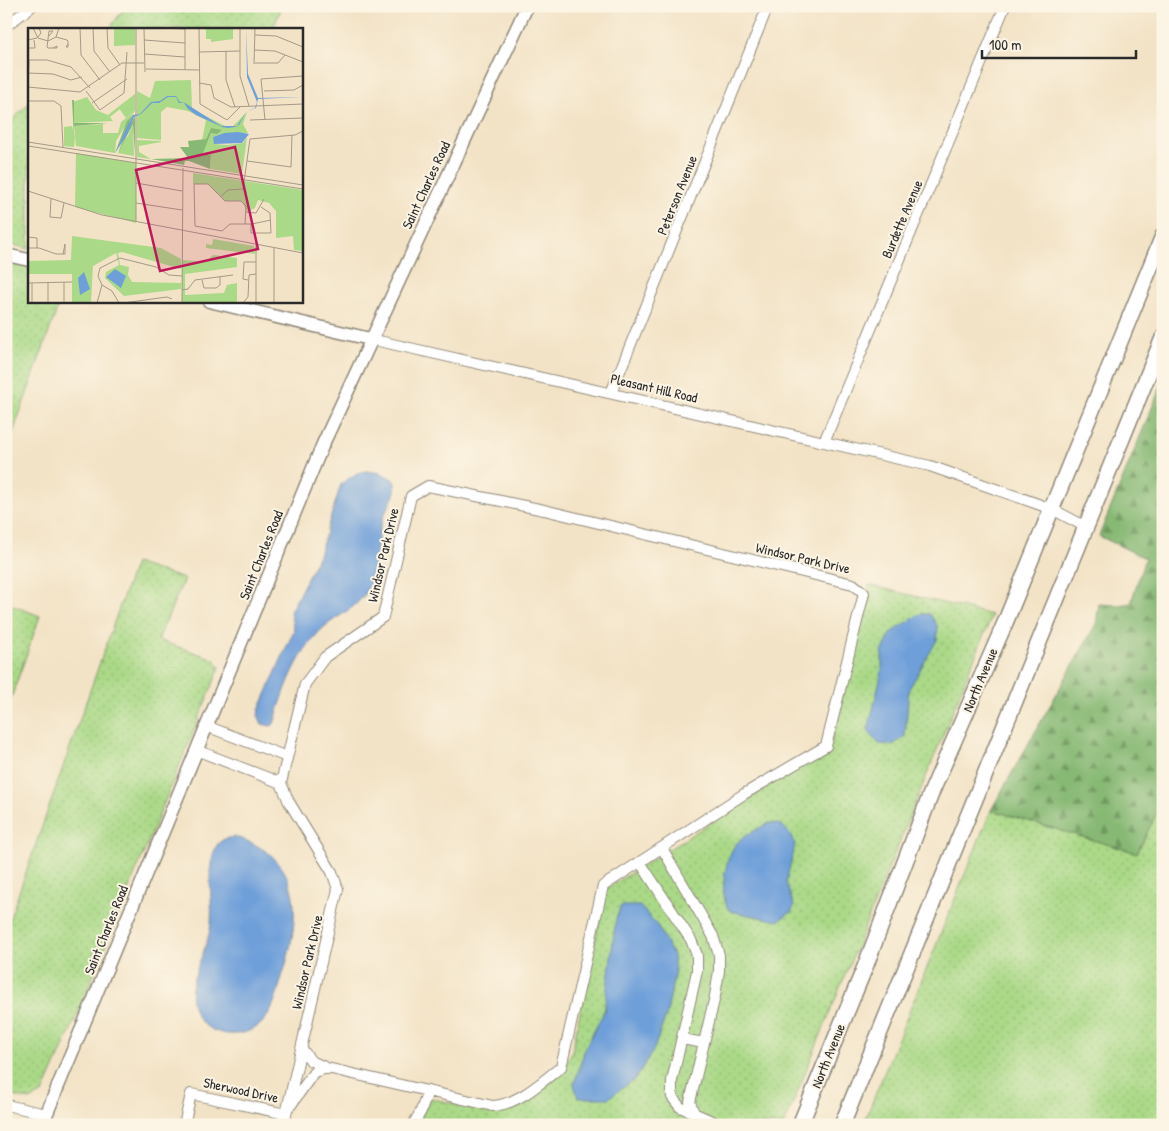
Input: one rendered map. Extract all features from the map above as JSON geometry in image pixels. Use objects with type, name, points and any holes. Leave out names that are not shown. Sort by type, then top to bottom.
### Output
[{"type":"main road","name":"North Avenue","points":[[800,1125],[865,967],[932,791],[1052,509],[1163,236]]},
{"type":"main road","points":[[842,1125],[1163,338]]},
{"type":"street","points":[[6,26],[32,6]]},
{"type":"street","name":"Saint Charles Road","points":[[44,1119],[323,444],[370,339],[527,6]]},
{"type":"street","name":"Peterson Avenue","points":[[611,393],[768,6]]},
{"type":"street","name":"Burdette Avenue","points":[[824,442],[1005,6]]},
{"type":"street","points":[[6,255],[28,260]]},
{"type":"street","name":"Pleasant Hill Road","points":[[213,302],[930,466],[1052,509],[1086,527]]},
{"type":"street","name":"Windsor Park Drive","points":[[428,486],[544,510],[853,584],[864,593],[826,746],[744,794],[603,886],[562,1067],[506,1105],[493,1106],[328,1068],[310,1061],[302,1049],[338,889],[332,872],[289,802],[281,783],[287,757],[305,684],[325,657],[383,617],[411,496],[428,486]]},
{"type":"street","points":[[206,726],[287,757]]},
{"type":"street","points":[[196,750],[281,783]]},
{"type":"street","points":[[662,848],[714,936],[719,955],[720,971],[690,1102],[694,1113]]},
{"type":"street","points":[[640,862],[691,940],[697,955],[697,971],[672,1081],[672,1097],[680,1107],[721,1125]]},
{"type":"street","points":[[682,1039],[704,1043]]},
{"type":"street","points":[[286,1120],[302,1049]]},
{"type":"street","points":[[286,1120],[314,1072],[328,1068]]},
{"type":"street","points":[[413,1125],[421,1111],[428,1091]]},
{"type":"street","name":"Sherwood Drive","points":[[184,1125],[191,1094],[286,1120]]},
{"type":"street","points":[[6,1105],[44,1119]]},
{"type":"green space","points":[[126,6],[282,6],[273,28],[110,28]]},
{"type":"green space","points":[[28,104],[28,249],[6,243],[6,132],[15,117]]},
{"type":"green space","points":[[6,259],[28,264],[28,302],[60,302],[6,452]]},
{"type":"green space","points":[[1163,381],[1163,800],[1137,853],[991,810],[1096,624],[1099,604],[1119,605],[1131,603],[1145,558],[1099,536]]},
{"type":"green space","points":[[135,563],[184,579],[158,640],[214,659],[220,667],[78,1013],[43,1093],[30,1100],[6,1094],[6,929]]},
{"type":"green space","points":[[869,585],[992,615],[784,1125],[417,1125],[430,1098],[492,1113],[519,1103],[563,1072],[572,1051],[606,889],[830,747]]},
{"type":"green space","points":[[6,603],[40,616],[6,713]]},
{"type":"green space","points":[[1163,800],[1163,1125],[863,1125],[991,810],[1137,853]]},
{"type":"water","points":[[366,471],[381,473],[393,479],[395,484],[393,498],[380,527],[375,565],[370,583],[366,592],[356,604],[319,632],[311,642],[291,675],[274,724],[271,726],[262,724],[258,715],[260,708],[294,630],[290,612],[319,555],[341,484],[357,473]]},
{"type":"water","points":[[920,614],[930,614],[938,627],[937,640],[909,689],[905,736],[893,745],[879,744],[868,730],[882,671],[882,652],[892,632]]},
{"type":"water","points":[[769,823],[782,826],[795,844],[786,883],[794,906],[791,912],[778,921],[730,911],[724,897],[724,878],[732,850],[742,838]]},
{"type":"water","points":[[235,837],[258,846],[275,859],[286,875],[292,893],[294,912],[293,933],[288,955],[270,1012],[256,1028],[247,1032],[233,1034],[216,1031],[199,1019],[194,1008],[192,986],[210,929],[210,877],[213,857],[216,847],[220,842],[227,838]]},
{"type":"water","points":[[621,906],[640,906],[657,925],[673,955],[675,971],[667,1013],[654,1049],[636,1078],[609,1098],[578,1098],[574,1084],[586,1046],[604,1012],[616,918]]}]
